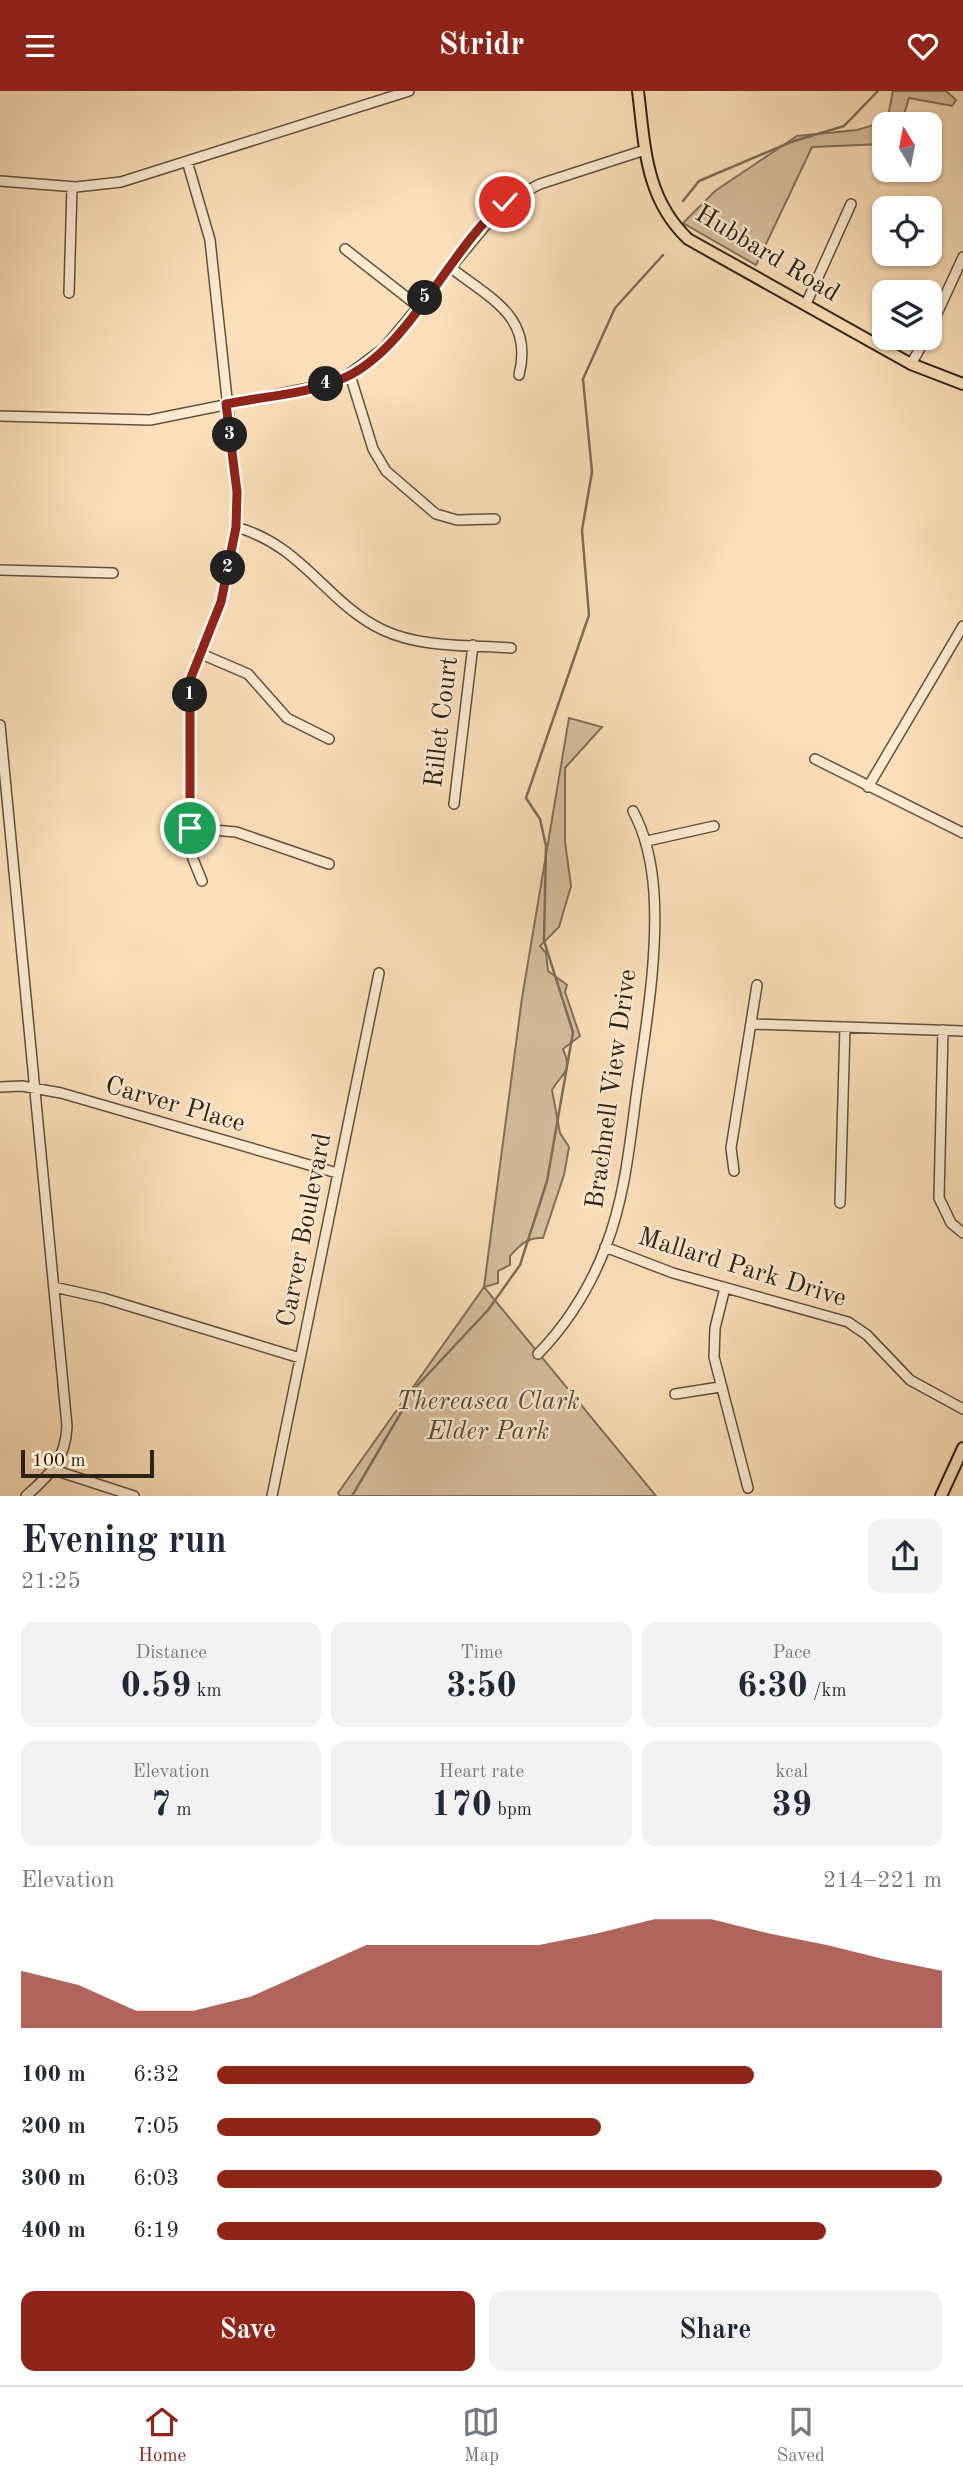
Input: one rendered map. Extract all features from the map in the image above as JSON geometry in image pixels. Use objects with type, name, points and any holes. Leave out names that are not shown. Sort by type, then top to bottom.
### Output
[{"type":"main road","name":"Hubbard Road","points":[[638,91],[645,150],[655,196],[682,234],[911,364],[963,384]]},
{"type":"main road","points":[[941,1496],[963,1448]]},
{"type":"street","points":[[0,181],[72,187],[121,182],[409,91]]},
{"type":"street","points":[[0,416],[150,420],[314,387],[350,375],[373,359],[419,306],[492,213],[513,197],[540,184],[645,150]]},
{"type":"street","points":[[187,161],[210,240],[237,492],[236,527],[221,602],[190,680],[190,828],[193,859],[202,881]]},
{"type":"street","points":[[69,293],[72,187]]},
{"type":"street","points":[[806,304],[851,204]]},
{"type":"street","points":[[345,249],[419,306]]},
{"type":"street","points":[[942,303],[963,257]]},
{"type":"street","points":[[450,267],[515,321],[524,345],[519,375]]},
{"type":"street","points":[[911,364],[919,350]]},
{"type":"street","points":[[350,375],[373,449],[394,479],[436,514],[457,520],[495,519]]},
{"type":"street","points":[[236,527],[263,535],[282,546],[361,617],[381,629],[415,640],[511,648]]},
{"type":"street","points":[[0,570],[113,573]]},
{"type":"street","points":[[868,787],[963,626]]},
{"type":"street","name":"Rillet Court","points":[[454,804],[472,645]]},
{"type":"street","points":[[199,653],[248,674],[287,717],[329,739]]},
{"type":"street","points":[[0,725],[67,1426],[65,1445],[54,1470],[26,1496]]},
{"type":"street","points":[[815,759],[963,833]]},
{"type":"street","name":"Brachnell View Drive","points":[[538,1354],[579,1305],[605,1247],[623,1181],[646,1030],[654,912],[647,841],[633,811]]},
{"type":"street","points":[[647,841],[714,826]]},
{"type":"street","points":[[190,828],[236,832],[329,864]]},
{"type":"street","name":"Carver Boulevard","points":[[272,1496],[379,973]]},
{"type":"street","points":[[734,1171],[731,1148],[757,985]]},
{"type":"street","points":[[751,1024],[963,1031]]},
{"type":"street","points":[[840,1203],[845,1027]]},
{"type":"street","points":[[943,1030],[939,1198],[951,1223],[963,1233]]},
{"type":"street","name":"Carver Place","points":[[0,1087],[36,1088],[61,1093],[337,1173]]},
{"type":"street","name":"Mallard Park Drive","points":[[605,1247],[673,1273],[848,1322],[867,1335],[910,1380],[963,1409]]},
{"type":"street","points":[[54,1287],[103,1298],[300,1358]]},
{"type":"street","points":[[726,1288],[714,1340],[720,1387],[748,1487]]},
{"type":"street","points":[[675,1394],[720,1387]]},
{"type":"street","points":[[54,1470],[134,1496]]},
{"type":"green space","points":[[893,91],[946,91],[956,100],[952,106],[909,98],[905,112],[889,112]]},
{"type":"green space","points":[[872,126],[872,144],[812,147],[756,265],[683,223],[715,191],[797,136],[857,130]]},
{"type":"green space","points":[[569,718],[602,727],[565,768],[565,842],[571,886],[559,927],[540,946],[546,953],[548,971],[567,985],[565,992],[580,1036],[563,1049],[567,1068],[552,1090],[560,1133],[569,1147],[564,1175],[543,1238],[528,1240],[521,1245],[510,1256],[510,1265],[498,1271],[498,1283],[484,1287],[522,998]]},
{"type":"green space","name":"Thereasea Clark Elder Park","points":[[484,1287],[656,1496],[340,1496],[338,1493]]},
{"type":"waterway","points":[[683,201],[699,181],[791,142],[844,126],[878,91]]},
{"type":"waterway","points":[[352,1496],[416,1387],[488,1310],[520,1265],[547,1181],[573,1032],[544,941],[546,846],[540,819],[526,798],[589,615],[582,530],[592,472],[583,379],[615,308],[663,255]]},
{"type":"route","points":[[190,828],[190,680],[221,602],[236,527],[237,492],[226,404],[330,383],[361,368],[373,359],[405,324],[492,213],[505,202]]}]
